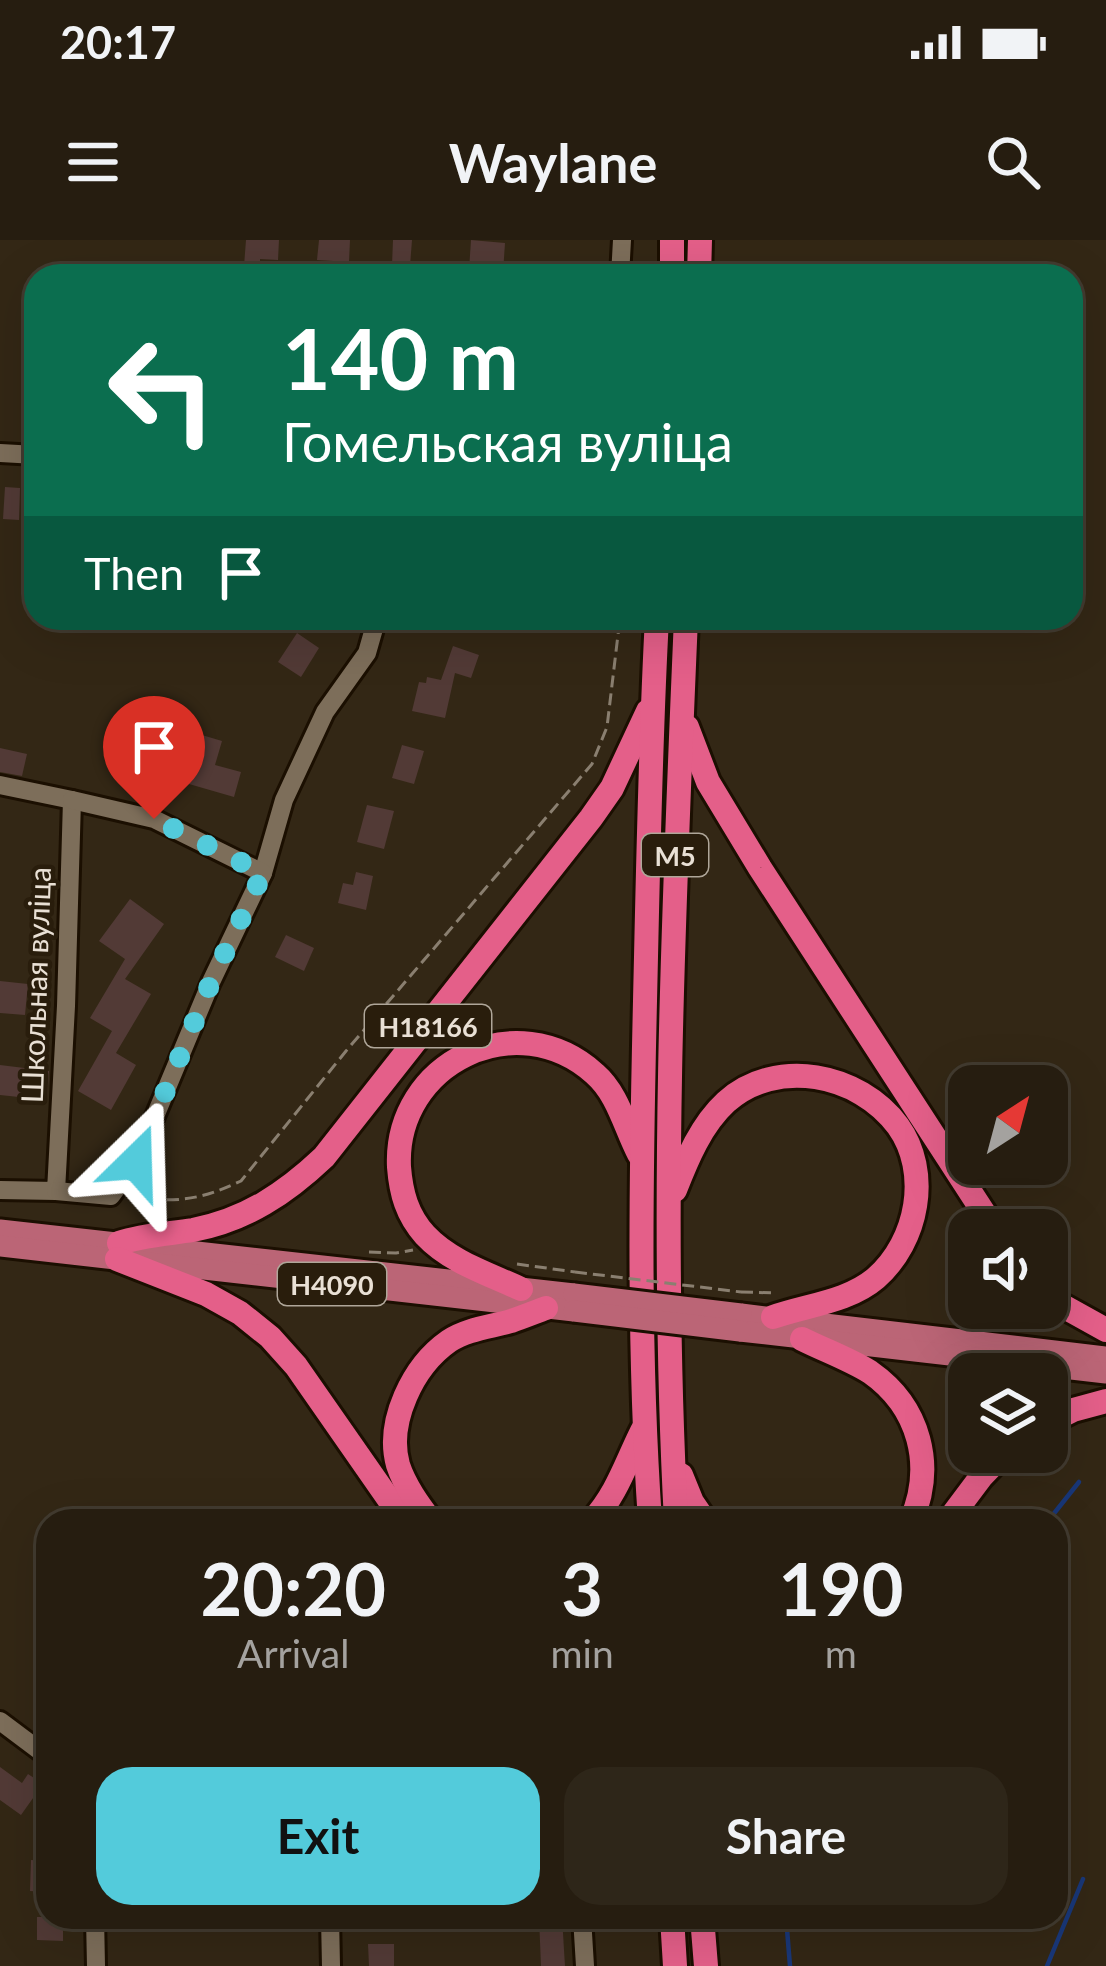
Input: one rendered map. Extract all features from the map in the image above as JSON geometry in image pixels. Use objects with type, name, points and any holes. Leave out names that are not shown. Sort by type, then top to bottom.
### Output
[{"type":"highway","name":"М5","points":[[644,1429],[641,1158],[656,630]]},
{"type":"highway","name":"М5","points":[[671,1453],[674,862],[685,630]]},
{"type":"highway","name":"Н18166","points":[[118,1251],[144,1235],[211,1226],[248,1213],[278,1197],[324,1156],[591,818],[612,788],[652,704]]},
{"type":"highway","points":[[682,706],[708,782],[981,1209]]},
{"type":"highway","name":"Н18166","points":[[521,1289],[436,1245],[406,1207],[399,1154],[406,1122],[425,1085],[450,1063],[479,1047],[536,1044],[567,1054],[596,1075],[615,1100],[641,1158]]},
{"type":"highway","points":[[669,1203],[707,1123],[726,1102],[774,1078],[800,1075],[839,1082],[870,1098],[899,1127],[914,1161],[917,1194],[910,1227],[897,1255],[875,1279],[845,1297],[773,1317]]},
{"type":"highway","points":[[118,1251],[240,1313],[270,1337],[296,1366],[396,1509]]},
{"type":"highway","points":[[422,1509],[397,1462],[397,1424],[407,1391],[428,1360],[450,1340],[547,1308]]},
{"type":"highway","points":[[1068,1309],[1106,1330]]},
{"type":"highway","points":[[802,1339],[868,1371],[897,1395],[922,1447],[924,1472],[916,1509]]},
{"type":"highway","points":[[1068,1412],[1106,1401]]},
{"type":"highway","points":[[603,1509],[644,1429]]},
{"type":"highway","points":[[644,1429],[649,1509]]},
{"type":"highway","points":[[671,1453],[675,1509]]},
{"type":"highway","points":[[671,1453],[697,1509]]},
{"type":"highway","points":[[958,1509],[986,1473]]},
{"type":"highway","points":[[662,1929],[675,1965]]},
{"type":"highway","points":[[673,1929],[675,1965]]},
{"type":"highway","points":[[704,1929],[706,1966]]},
{"type":"main road","name":"Н4090","points":[[0,1230],[118,1251],[547,1308],[574,1292]]},
{"type":"main road","name":"Н4090","points":[[0,1246],[118,1251],[574,1292],[1106,1357]]},
{"type":"main road","name":"Н4090","points":[[741,1312],[802,1339],[1106,1373]]},
{"type":"street","points":[[0,1190],[111,1196],[136,1162],[211,982],[263,873],[284,800],[325,712],[367,652],[373,630]]},
{"type":"street","points":[[0,785],[154,819],[263,873]]},
{"type":"street","name":"Школьная вуліца","points":[[56,1191],[72,800]]},
{"type":"street","points":[[0,1721],[36,1748]]},
{"type":"street","points":[[94,1929],[95,1966]]},
{"type":"street","points":[[330,1929],[331,1966]]},
{"type":"street","points":[[583,1929],[585,1966]]},
{"type":"path","points":[[111,1196],[161,1202],[191,1199],[241,1180],[592,764],[607,727],[619,630]]},
{"type":"path","points":[[140,1198],[158,1211]]},
{"type":"path","points":[[512,1263],[574,1292],[741,1312],[786,1294]]},
{"type":"building","points":[[246,240],[279,240],[278,260],[244,264]]},
{"type":"building","points":[[319,240],[350,240],[349,262],[317,260]]},
{"type":"building","points":[[393,240],[412,240],[410,264],[392,264]]},
{"type":"building","points":[[471,240],[505,243],[504,264],[469,264]]},
{"type":"building","points":[[5,487],[20,488],[19,520],[3,519]]},
{"type":"building","points":[[297,633],[319,648],[301,677],[278,662]]},
{"type":"building","points":[[453,646],[479,655],[471,678],[455,673],[445,718],[412,711],[419,682],[426,683],[427,677],[441,680]]},
{"type":"building","points":[[165,724],[222,741],[215,765],[241,772],[234,797],[189,784],[192,775],[153,764]]},
{"type":"building","points":[[402,745],[424,751],[414,784],[392,778]]},
{"type":"building","points":[[0,748],[27,754],[22,776],[0,772]]},
{"type":"building","points":[[367,805],[394,811],[384,849],[357,842]]},
{"type":"building","points":[[356,872],[373,876],[366,910],[338,903],[343,883],[353,885]]},
{"type":"building","points":[[130,899],[164,924],[125,979],[151,994],[116,1053],[136,1065],[111,1110],[78,1091],[112,1031],[90,1018],[125,959],[99,941]]},
{"type":"building","points":[[286,935],[314,948],[304,971],[275,957]]},
{"type":"building","points":[[0,981],[28,984],[25,1015],[0,1013]]},
{"type":"building","points":[[0,1065],[49,1071],[47,1100],[0,1095]]},
{"type":"building","points":[[0,1767],[22,1783],[28,1774],[36,1779],[36,1794],[21,1815],[0,1800]]},
{"type":"building","points":[[31,1860],[36,1860],[36,1891],[30,1891]]},
{"type":"building","points":[[37,1929],[63,1929],[63,1941],[37,1940]]},
{"type":"building","points":[[539,1929],[563,1929],[565,1966],[541,1966]]},
{"type":"building","points":[[368,1944],[394,1944],[394,1966],[369,1966]]},
{"type":"waterway","points":[[1058,1509],[1079,1482]]},
{"type":"waterway","points":[[1068,1915],[1083,1879]]},
{"type":"waterway","points":[[787,1929],[790,1966]]},
{"type":"waterway","points":[[1047,1966],[1062,1929]]},
{"type":"route","points":[[136,1162],[211,982],[263,873],[154,819]]}]
